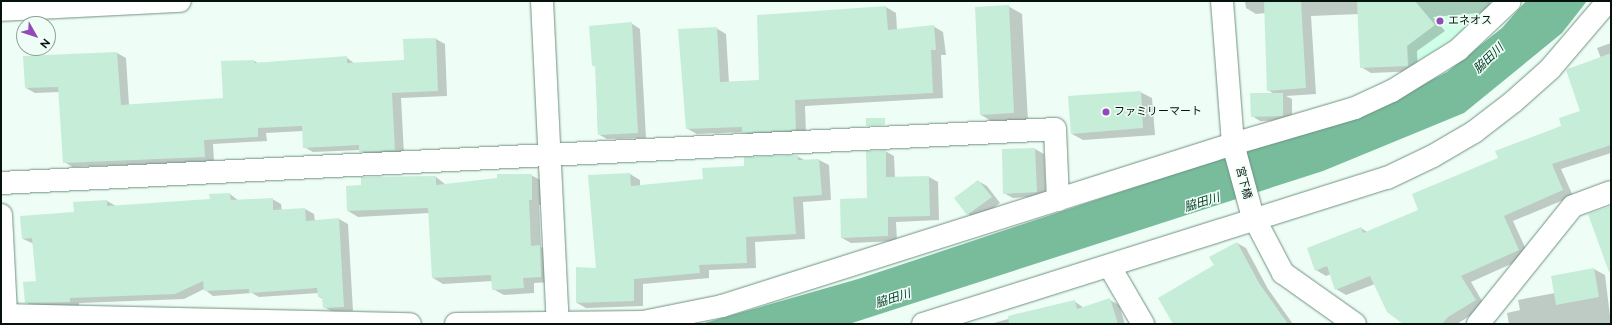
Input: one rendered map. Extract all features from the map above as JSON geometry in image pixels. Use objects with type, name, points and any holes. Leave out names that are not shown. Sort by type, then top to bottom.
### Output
[{"type":"street","points":[[1,10],[180,1]]},
{"type":"street","points":[[542,1],[558,324]]},
{"type":"street","name":"宮下橋","points":[[1222,1],[1234,148],[1253,217],[1282,274],[1355,324]]},
{"type":"street","points":[[456,324],[644,322],[722,306],[1058,200],[1234,148],[1355,108],[1392,91],[1458,50],[1493,20],[1510,1]]},
{"type":"street","points":[[923,324],[947,320],[1110,267],[1253,217],[1387,178],[1433,156],[1474,132],[1550,69],[1608,1]]},
{"type":"street","points":[[1,182],[1055,130],[1058,200]]},
{"type":"street","points":[[1478,324],[1572,206],[1611,192]]},
{"type":"street","points":[[1,215],[3,315],[410,324]]},
{"type":"street","points":[[1110,267],[1143,324]]},
{"type":"shaded area","name":"エネオス","points":[[1405,1],[1495,1],[1457,36],[1409,67]]},
{"type":"water","name":"脇田川","points":[[1526,1],[1587,1],[1562,33],[1464,113],[1323,171],[849,324],[701,324],[858,279],[1385,104],[1447,72],[1502,28]]},
{"type":"building","points":[[1264,1],[1301,1],[1306,88],[1267,91]]},
{"type":"building","points":[[1357,1],[1415,1],[1435,25],[1407,46],[1408,66],[1360,68]]},
{"type":"building","points":[[1009,5],[1014,113],[980,115],[975,7]]},
{"type":"building","points":[[886,6],[888,30],[934,25],[936,50],[931,50],[933,93],[795,100],[796,130],[742,133],[742,127],[686,129],[678,29],[717,27],[720,82],[759,80],[757,15]]},
{"type":"building","points":[[632,22],[638,133],[598,135],[595,66],[592,66],[589,26]]},
{"type":"building","points":[[436,38],[438,91],[392,93],[395,150],[359,152],[359,145],[303,148],[302,126],[258,128],[258,137],[204,140],[205,157],[63,163],[58,87],[25,88],[23,56],[56,56],[56,55],[117,52],[121,105],[223,98],[221,61],[254,60],[254,63],[347,56],[347,63],[404,60],[403,39]]},
{"type":"building","points":[[1611,53],[1611,145],[1552,164],[1563,190],[1504,216],[1519,250],[1461,276],[1476,300],[1448,317],[1442,324],[1403,324],[1387,312],[1370,276],[1335,290],[1327,266],[1315,271],[1307,248],[1361,227],[1363,233],[1418,210],[1412,194],[1498,158],[1495,151],[1561,126],[1559,118],[1580,111],[1566,70]]},
{"type":"building","name":"ファミリーマート","points":[[1141,91],[1143,128],[1071,134],[1068,96]]},
{"type":"building","points":[[1250,93],[1283,93],[1283,116],[1251,117]]},
{"type":"building","points":[[866,118],[885,118],[885,125],[866,126]]},
{"type":"building","points":[[1035,148],[1037,192],[1003,194],[1002,149]]},
{"type":"building","points":[[886,150],[886,177],[929,176],[930,216],[888,217],[888,236],[841,238],[840,199],[867,198],[866,151]]},
{"type":"building","points":[[798,155],[798,160],[819,159],[822,195],[793,197],[796,234],[746,237],[747,263],[699,265],[700,273],[634,279],[634,301],[576,303],[576,267],[596,268],[588,175],[630,173],[631,186],[703,179],[702,168],[744,166],[744,157]]},
{"type":"building","points":[[497,174],[532,174],[532,200],[529,200],[531,246],[540,245],[541,277],[523,278],[524,288],[492,290],[491,275],[432,278],[428,208],[347,211],[346,186],[361,185],[361,177],[436,176],[436,185],[497,178]]},
{"type":"building","points":[[978,180],[992,197],[967,215],[954,198]]},
{"type":"building","points":[[230,193],[231,200],[273,198],[273,210],[305,208],[306,221],[339,218],[344,307],[323,308],[322,297],[318,297],[317,288],[249,293],[249,289],[204,291],[203,281],[175,294],[70,298],[70,302],[25,303],[23,282],[36,281],[32,238],[22,239],[20,216],[74,212],[73,202],[107,200],[107,206],[210,199],[209,194]]},
{"type":"building","points":[[1611,206],[1611,271],[1609,272],[1588,214]]},
{"type":"building","points":[[1237,242],[1259,283],[1288,324],[1173,324],[1158,298],[1214,265],[1209,257]]},
{"type":"building","points":[[1594,268],[1599,297],[1556,305],[1551,276]]},
{"type":"building","points":[[1110,298],[1118,324],[1009,324],[1008,316],[1075,300],[1077,309]]},
{"type":"place","name":"エネオス","points":[[1440,21]]},
{"type":"place","name":"ファミリーマート","points":[[1106,112]]}]
